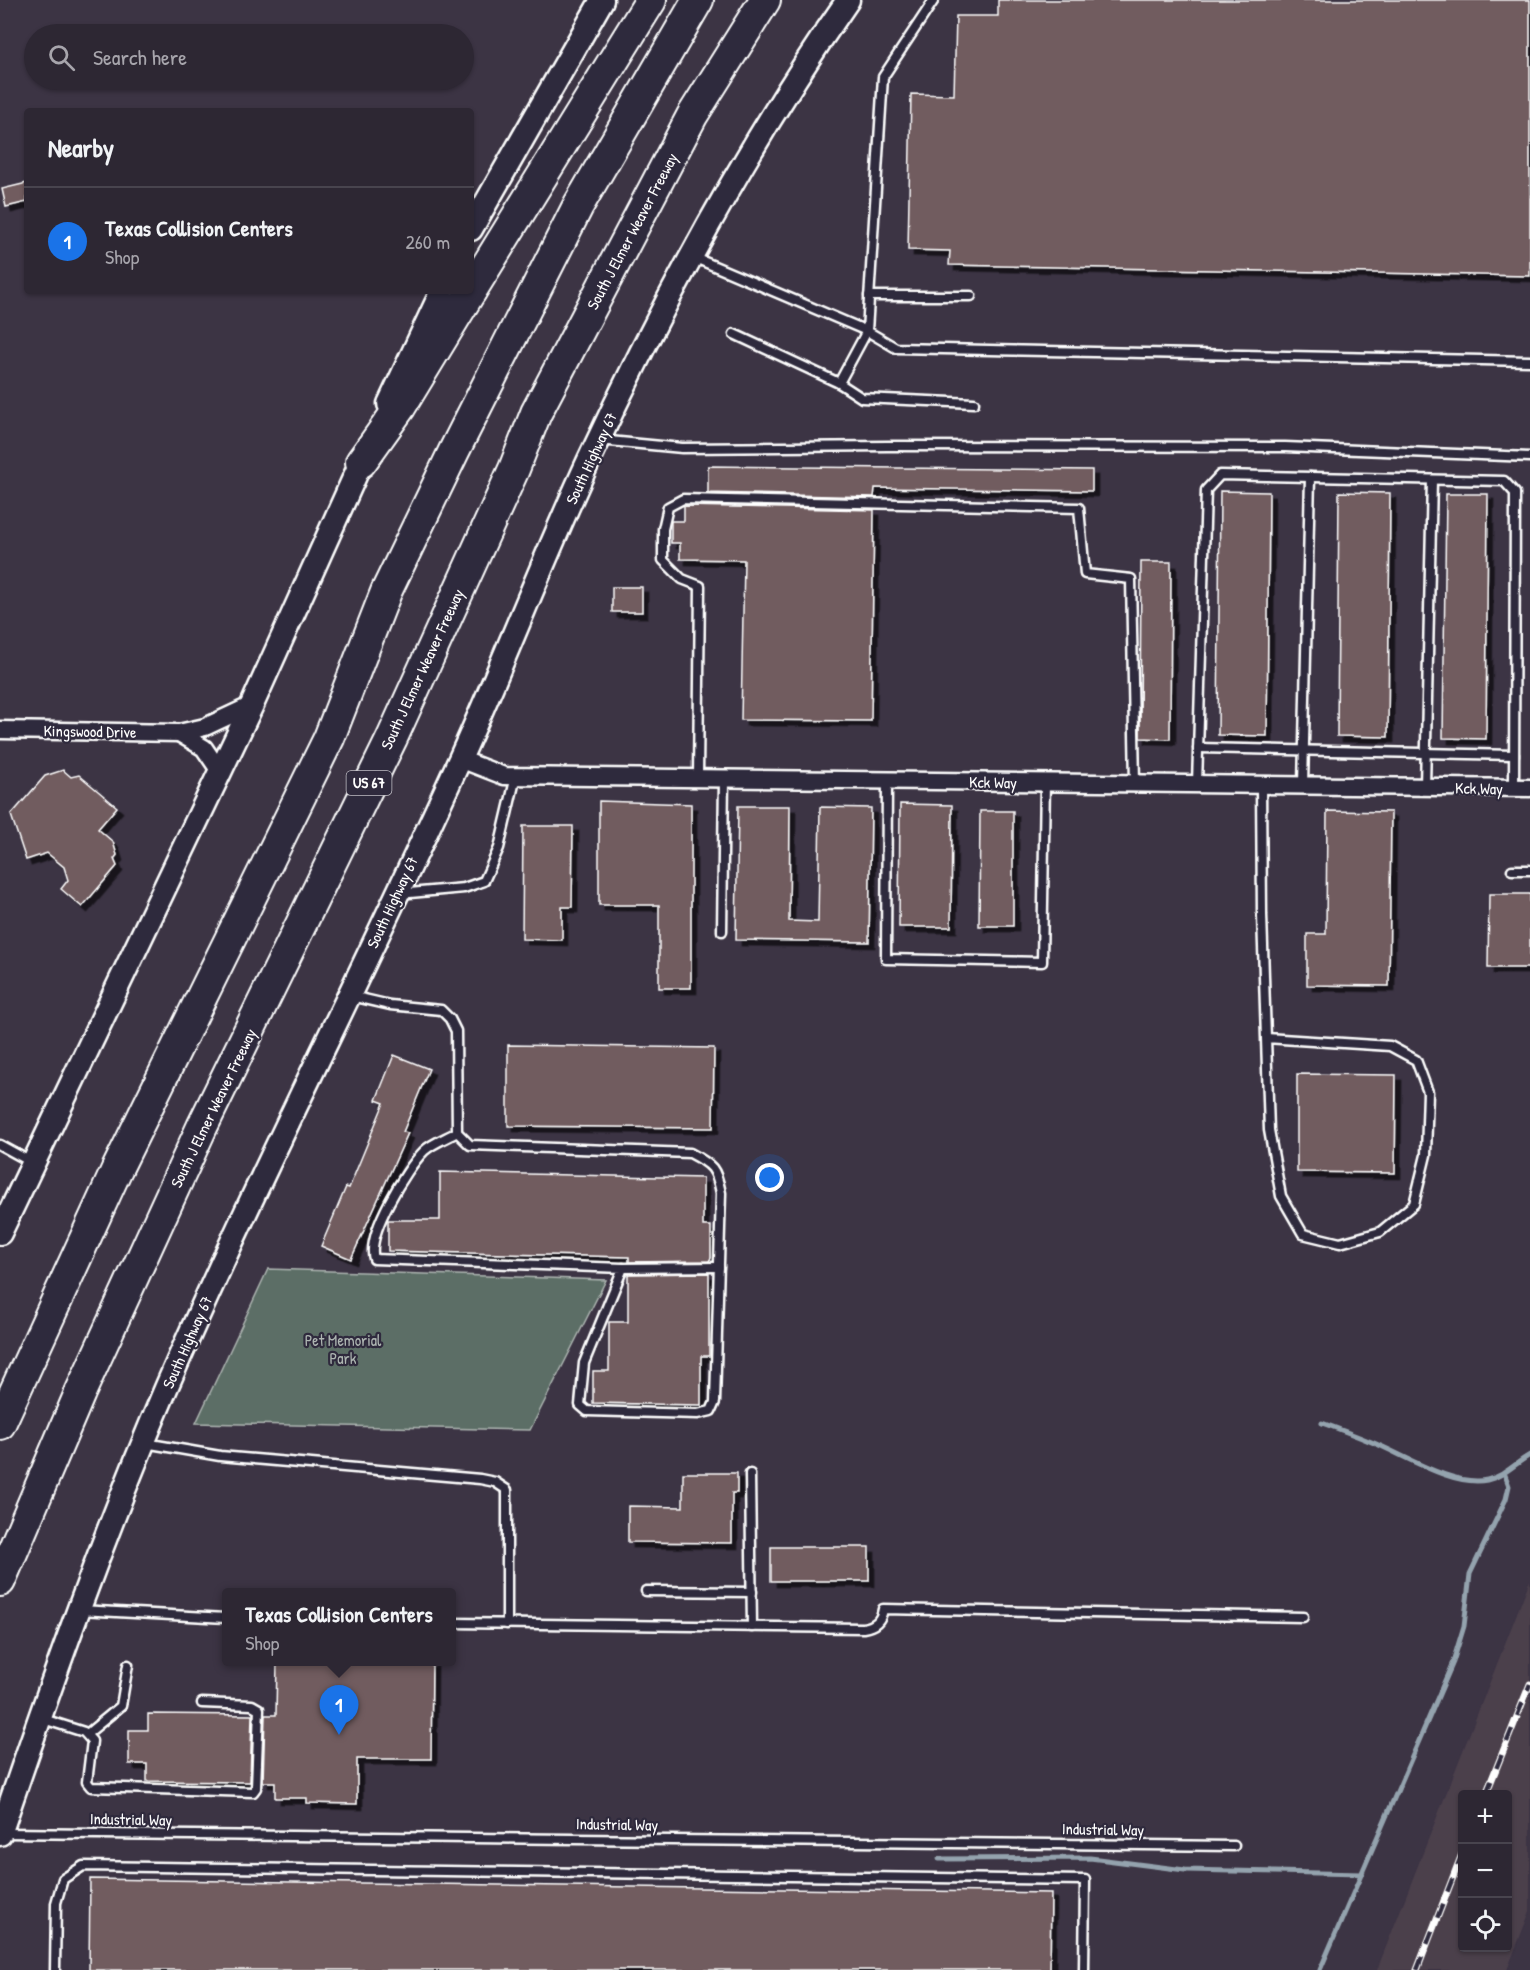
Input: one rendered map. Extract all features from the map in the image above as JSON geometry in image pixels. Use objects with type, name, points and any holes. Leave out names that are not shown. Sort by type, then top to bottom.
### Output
[{"type":"highway","points":[[474,286],[651,0]]},
{"type":"highway","points":[[0,1424],[117,1169],[329,738],[386,592],[454,451],[578,206],[698,0]]},
{"type":"highway","name":"South J Elmer Weaver Freeway","points":[[0,1581],[80,1393],[202,1127],[392,738],[536,413],[692,116],[765,0]]},
{"type":"highway","points":[[361,462],[401,406],[469,294]]},
{"type":"main road","points":[[474,224],[602,0]]},
{"type":"main road","name":"South Highway 67","points":[[0,1833],[77,1610],[144,1443],[274,1151],[460,759],[598,440],[651,331],[691,256],[775,111],[848,0]]},
{"type":"main road","points":[[0,1233],[252,705],[361,462],[441,294]]},
{"type":"street","name":"Kingswood Drive","points":[[0,730],[179,733],[205,728],[252,705]]},
{"type":"street","points":[[179,733],[204,748],[219,771]]},
{"type":"street","name":"Kck Way","points":[[460,759],[504,776],[1522,788]]},
{"type":"lane","points":[[839,383],[867,331],[883,77],[934,0]]},
{"type":"lane","points":[[691,256],[867,331],[896,348],[1530,361]]},
{"type":"lane","points":[[869,296],[971,296]]},
{"type":"lane","points":[[734,334],[839,383],[862,398],[974,403]]},
{"type":"lane","points":[[598,440],[682,448],[1285,447],[1530,457]]},
{"type":"lane","points":[[1197,784],[1206,490],[1220,476],[1310,477],[1504,481],[1515,493],[1514,755],[1522,788]]},
{"type":"lane","points":[[1303,786],[1310,477]]},
{"type":"lane","points":[[1425,787],[1432,480]]},
{"type":"lane","points":[[698,778],[700,586],[682,579],[663,560],[663,529],[668,507],[683,499],[1078,508],[1085,574],[1131,579],[1135,783]]},
{"type":"lane","points":[[1198,747],[1514,755]]},
{"type":"lane","points":[[396,895],[465,888],[484,881],[499,848],[516,776]]},
{"type":"lane","points":[[722,931],[724,779]]},
{"type":"lane","points":[[886,780],[886,958],[1042,962],[1045,782]]},
{"type":"lane","points":[[1261,785],[1266,1038],[1269,1130],[1281,1196],[1303,1234],[1340,1243],[1380,1232],[1414,1204],[1426,1155],[1428,1092],[1416,1060],[1390,1046],[1266,1038]]},
{"type":"lane","points":[[1512,870],[1530,870]]},
{"type":"lane","points":[[348,995],[390,1005],[430,1007],[441,1010],[450,1019],[456,1031],[457,1132],[470,1144],[690,1153],[709,1162],[717,1173],[721,1193],[715,1402],[711,1411],[698,1414],[587,1411],[580,1405],[584,1363],[623,1268]]},
{"type":"lane","points":[[457,1132],[424,1150],[385,1209],[371,1251],[374,1259],[623,1268],[719,1267]]},
{"type":"lane","points":[[0,1145],[33,1163]]},
{"type":"lane","points":[[144,1443],[220,1456],[495,1482],[507,1490],[507,1624]]},
{"type":"lane","points":[[750,1474],[752,1626]]},
{"type":"lane","points":[[646,1592],[752,1592]]},
{"type":"lane","points":[[456,1623],[863,1628],[873,1626],[882,1617],[883,1609],[1303,1617]]},
{"type":"lane","points":[[77,1610],[222,1618]]},
{"type":"lane","points":[[87,1734],[120,1706],[128,1665]]},
{"type":"lane","points":[[40,1718],[87,1734],[92,1741],[87,1782],[91,1787],[253,1792],[256,1788],[259,1709],[252,1705],[202,1703]]},
{"type":"lane","name":"Industrial Way","points":[[0,1833],[1234,1846]]},
{"type":"lane","points":[[56,1970],[58,1895],[63,1879],[83,1866],[1085,1880],[1084,1970]]},
{"type":"shaded area","points":[[1530,1580],[1530,1911],[1507,1970],[1377,1970]]},
{"type":"green space","name":"Pet Memorial Park","points":[[268,1269],[606,1280],[530,1430],[196,1423]]},
{"type":"building","points":[[998,0],[1530,0],[1530,276],[949,265],[950,251],[908,250],[911,94],[954,95],[956,16],[998,16]]},
{"type":"building","points":[[24,184],[24,203],[6,207],[2,189]]},
{"type":"building","points":[[708,466],[1092,470],[1092,491],[875,488],[874,497],[708,493]]},
{"type":"building","points":[[1220,491],[1269,492],[1267,736],[1218,735]]},
{"type":"building","points":[[1339,492],[1390,493],[1388,737],[1337,736]]},
{"type":"building","points":[[1446,494],[1488,494],[1486,739],[1443,738]]},
{"type":"building","points":[[684,506],[874,510],[871,721],[741,720],[744,560],[680,559],[680,543],[671,543],[671,521],[684,521]]},
{"type":"building","points":[[1141,562],[1171,562],[1170,739],[1140,738]]},
{"type":"building","points":[[612,587],[642,587],[642,612],[612,612]]},
{"type":"building","points":[[63,770],[71,777],[79,775],[117,807],[98,829],[113,842],[117,855],[114,859],[117,866],[82,907],[61,889],[68,880],[64,867],[47,853],[26,860],[11,815],[45,776]]},
{"type":"building","points":[[599,801],[691,804],[691,988],[659,988],[659,905],[599,905]]},
{"type":"building","points":[[900,804],[952,805],[951,927],[899,927]]},
{"type":"building","points":[[738,806],[790,806],[789,921],[818,922],[820,807],[871,808],[869,942],[736,940]]},
{"type":"building","points":[[980,811],[1013,811],[1013,926],[979,926]]},
{"type":"building","points":[[1327,811],[1391,812],[1389,986],[1307,985],[1307,934],[1326,934]]},
{"type":"building","points":[[523,826],[573,826],[572,907],[562,907],[562,940],[522,939]]},
{"type":"building","points":[[1489,894],[1530,894],[1530,968],[1488,968]]},
{"type":"building","points":[[508,1045],[714,1048],[713,1128],[508,1126]]},
{"type":"building","points":[[394,1055],[429,1069],[403,1132],[408,1133],[351,1259],[321,1246],[346,1187],[349,1188],[384,1103],[376,1100]]},
{"type":"building","points":[[1297,1074],[1396,1075],[1395,1173],[1297,1172]]},
{"type":"building","points":[[440,1172],[703,1178],[703,1226],[711,1226],[711,1258],[709,1261],[629,1262],[629,1257],[388,1251],[388,1220],[440,1220]]},
{"type":"building","points":[[709,1273],[709,1356],[701,1356],[701,1405],[593,1403],[593,1371],[609,1371],[609,1322],[628,1322],[628,1274]]},
{"type":"building","points":[[683,1473],[737,1473],[737,1493],[732,1493],[732,1543],[628,1542],[628,1506],[683,1507]]},
{"type":"building","points":[[771,1547],[869,1547],[869,1581],[771,1581]]},
{"type":"building","points":[[277,1666],[432,1666],[431,1759],[357,1759],[357,1804],[307,1803],[307,1798],[275,1798],[275,1782],[263,1782],[265,1715],[276,1715]]},
{"type":"building","points":[[148,1714],[252,1715],[250,1782],[147,1781],[147,1764],[129,1764],[129,1730],[148,1730]]},
{"type":"building","points":[[90,1879],[1051,1893],[1050,1970],[89,1970]]},
{"type":"waterway","points":[[1322,1423],[1374,1443],[1429,1469],[1459,1479],[1474,1481],[1493,1478],[1530,1455]]},
{"type":"waterway","points":[[1320,1970],[1453,1662],[1464,1626],[1470,1574],[1506,1499],[1509,1486],[1505,1475]]},
{"type":"waterway","points":[[939,1859],[1090,1858],[1185,1870],[1362,1874]]},
{"type":"railway","points":[[1488,1790],[1530,1684]]},
{"type":"railway","points":[[1417,1970],[1458,1864]]},
{"type":"place","name":"Texas Collision Centers","points":[[339,1735]]}]
